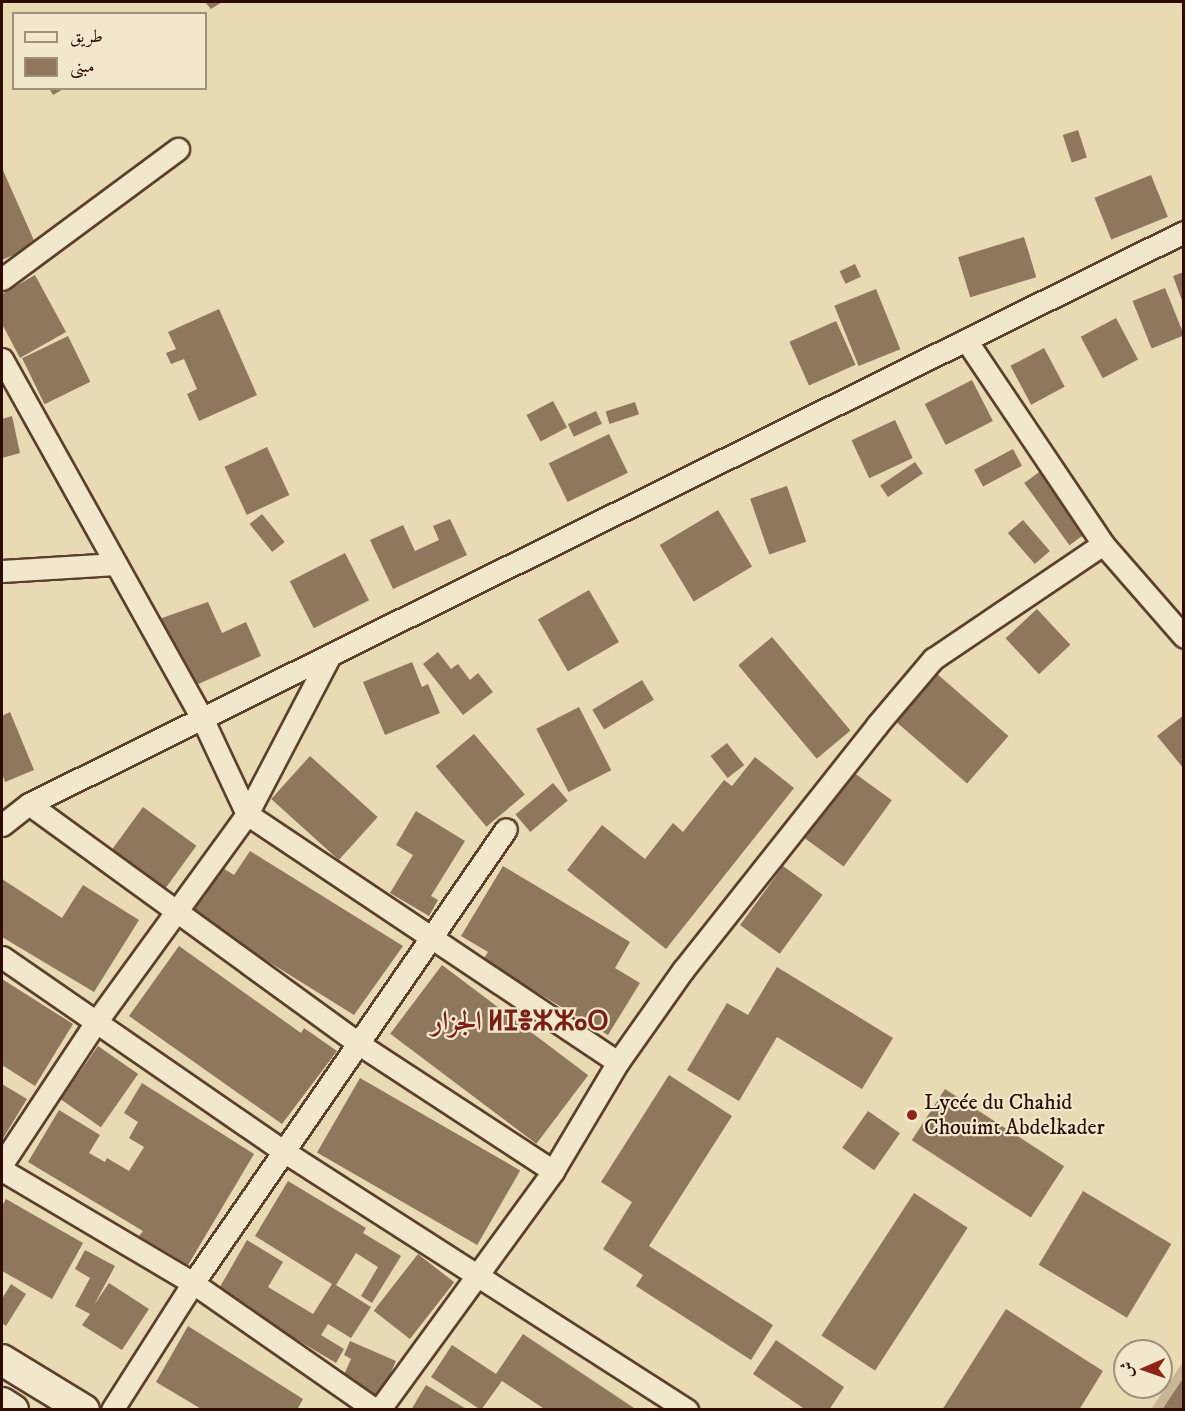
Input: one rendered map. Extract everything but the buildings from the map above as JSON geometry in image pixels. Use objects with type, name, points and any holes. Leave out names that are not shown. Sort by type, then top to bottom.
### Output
[{"type":"main road","points":[[2,1360],[84,1410]]},
{"type":"main road","points":[[2,1403],[13,1410]]},
{"type":"street","points":[[2,279],[178,149]]},
{"type":"street","points":[[2,825],[30,804],[1184,232]]},
{"type":"street","points":[[966,340],[1103,544],[1184,637]]},
{"type":"street","points":[[2,359],[202,718],[247,814],[432,940],[618,1062]]},
{"type":"street","points":[[2,1170],[193,1283],[378,1410],[554,1171],[618,1062],[683,970],[933,659],[1103,544]]},
{"type":"street","points":[[2,571],[116,564]]},
{"type":"street","points":[[2,1164],[96,1022],[180,910],[247,814],[330,655]]},
{"type":"street","points":[[30,804],[180,910],[359,1044],[554,1171]]},
{"type":"street","points":[[112,1410],[193,1283],[432,940],[506,829]]},
{"type":"street","points":[[2,957],[285,1152],[476,1277],[687,1410]]},
{"type":"shaded area","points":[[1183,1362],[1183,1409],[1151,1409],[1158,1399],[1173,1399],[1173,1377]]},
{"type":"place","name":"Lycée du Chahid Chouimt Abdelkader","points":[[912,1115]]},
{"type":"district","name":"الجزار ⵍⵊⴻⵣⵣⴰⵔ","points":[[520,1022]]}]
